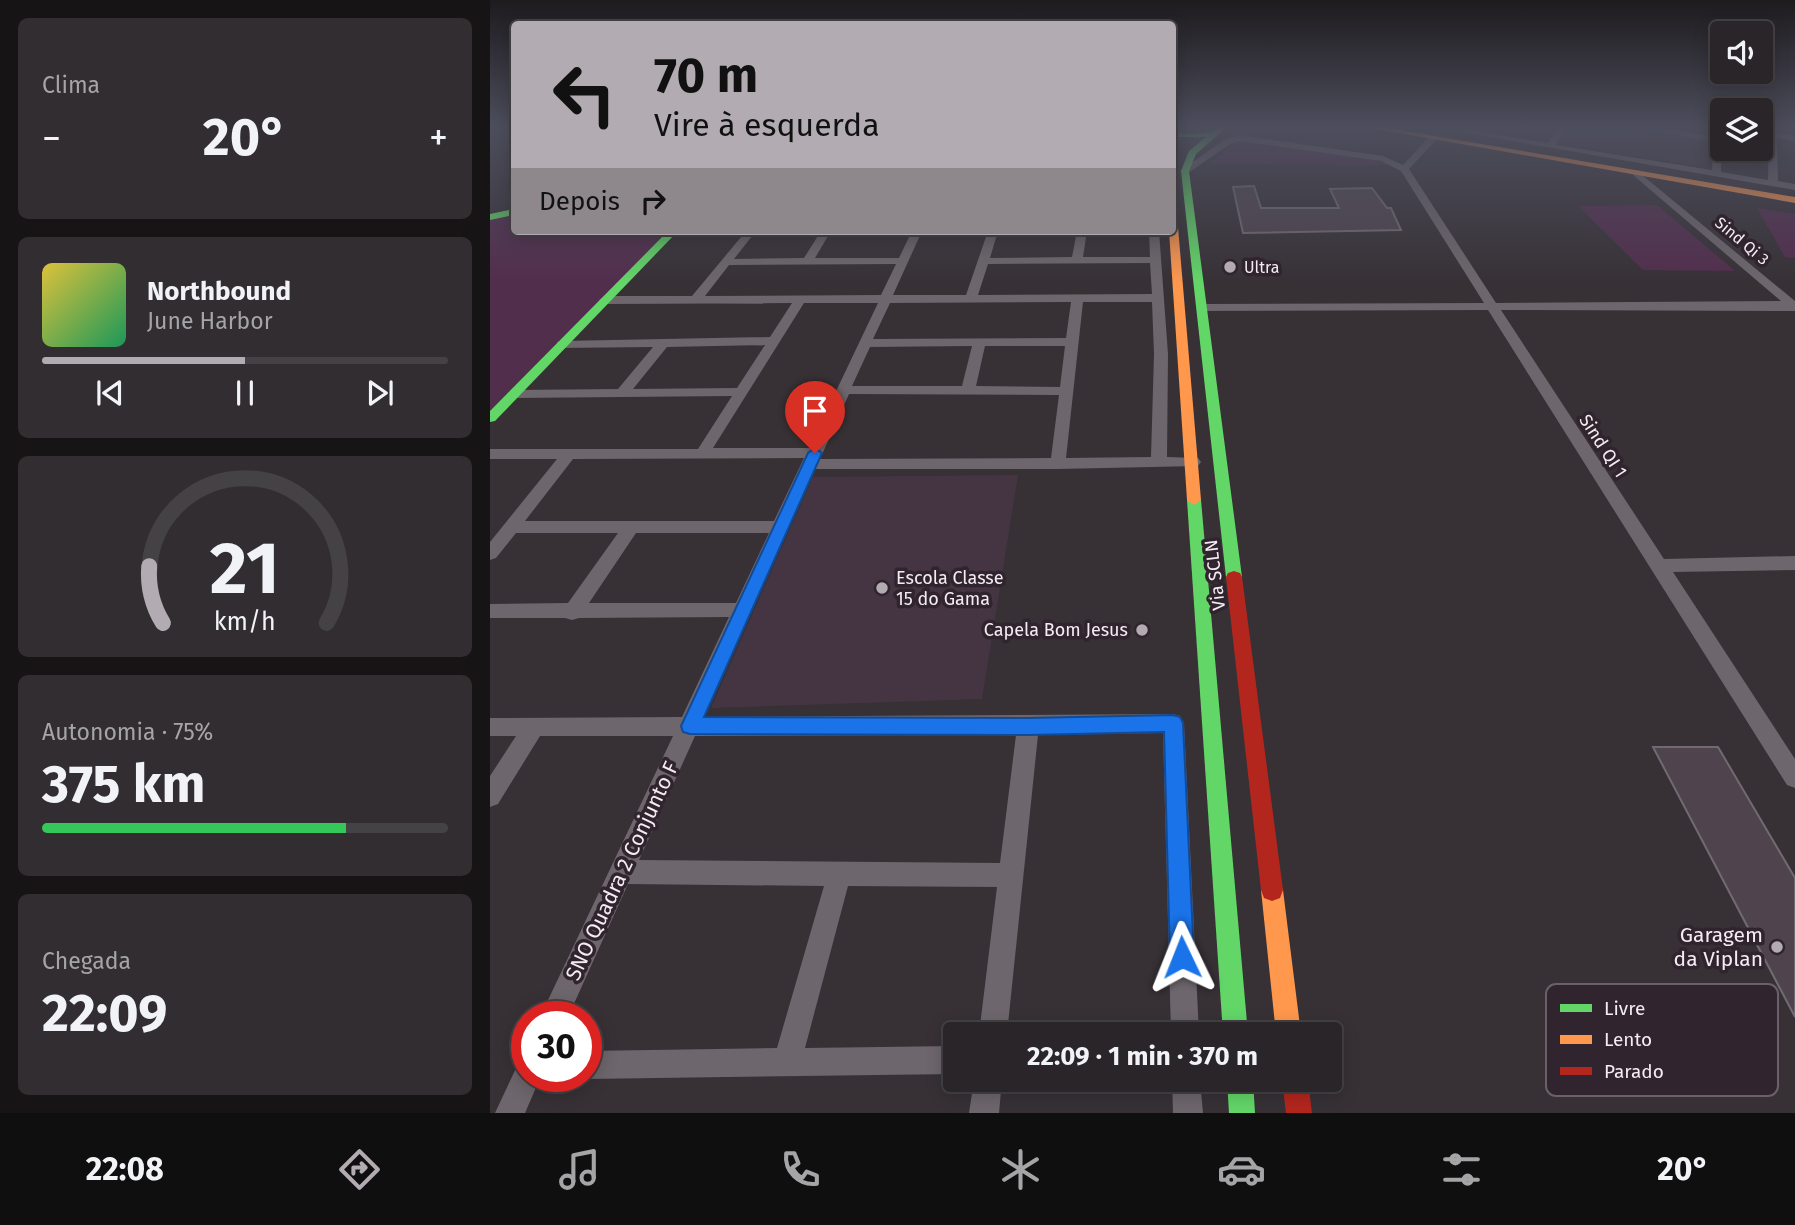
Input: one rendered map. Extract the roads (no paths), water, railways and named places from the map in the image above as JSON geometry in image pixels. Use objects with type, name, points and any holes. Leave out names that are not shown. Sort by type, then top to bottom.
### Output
[{"type":"main road","points":[[1671,179],[1795,200]]},
{"type":"main road","name":"Via SCLN","points":[[1181,186],[1202,309],[1288,1022]]},
{"type":"main road","points":[[490,217],[511,213]]},
{"type":"main road","points":[[490,418],[669,235]]},
{"type":"main road","name":"Via SCLN","points":[[1174,235],[1235,1022]]},
{"type":"main road","points":[[1203,607],[1225,611],[1238,607]]},
{"type":"main road","points":[[1205,639],[1224,635],[1242,640]]},
{"type":"main road","points":[[1241,1092],[1242,1113]]},
{"type":"main road","points":[[1296,1092],[1299,1113]]},
{"type":"street","name":"Sind QI 1","points":[[1410,179],[1795,778]]},
{"type":"street","name":"Sind Qi 3","points":[[1643,179],[1794,306]]},
{"type":"street","points":[[1747,179],[1795,187]]},
{"type":"street","points":[[1773,179],[1773,183]]},
{"type":"street","points":[[696,299],[748,235]]},
{"type":"street","points":[[807,262],[824,235]]},
{"type":"street","name":"SNO Quadra 2 Conjunto F","points":[[561,1001],[915,235]]},
{"type":"street","points":[[971,298],[992,235]]},
{"type":"street","points":[[1077,261],[1081,235]]},
{"type":"street","points":[[1154,235],[1161,354],[1159,463]]},
{"type":"street","points":[[983,261],[1156,260]]},
{"type":"street","points":[[726,262],[902,261]]},
{"type":"street","points":[[1058,464],[1077,298]]},
{"type":"street","points":[[606,300],[1157,299]]},
{"type":"street","points":[[703,452],[800,300]]},
{"type":"street","points":[[1202,309],[1794,306]]},
{"type":"street","points":[[562,345],[776,341]]},
{"type":"street","points":[[865,343],[1072,342]]},
{"type":"street","points":[[622,393],[663,343]]},
{"type":"street","points":[[968,392],[979,343]]},
{"type":"street","points":[[844,390],[1066,391]]},
{"type":"street","points":[[514,394],[742,392]]},
{"type":"street","points":[[490,454],[703,452],[813,458],[1058,464],[1193,462]]},
{"type":"street","points":[[490,554],[569,454]]},
{"type":"street","points":[[512,527],[782,527]]},
{"type":"street","points":[[572,613],[631,527]]},
{"type":"street","points":[[1658,566],[1795,563]]},
{"type":"street","points":[[490,611],[572,613],[742,610]]},
{"type":"street","points":[[490,727],[1028,726],[1173,723],[1185,1022]]},
{"type":"street","points":[[490,796],[535,726]]},
{"type":"street","points":[[994,1022],[1028,726]]},
{"type":"street","points":[[620,872],[1010,875]]},
{"type":"street","points":[[787,1063],[840,872]]},
{"type":"street","points":[[602,1065],[943,1060]]},
{"type":"street","points":[[510,1113],[520,1092]]},
{"type":"street","points":[[984,1113],[987,1092]]},
{"type":"street","points":[[1187,1092],[1188,1113]]},
{"type":"place","name":"Ultra","points":[[1230,267]]},
{"type":"place","name":"Escola Classe 15 do Gama","points":[[882,588]]},
{"type":"place","name":"Capela Bom Jesus","points":[[1142,630]]},
{"type":"place","name":"Garagem da Viplan","points":[[1777,947]]}]
